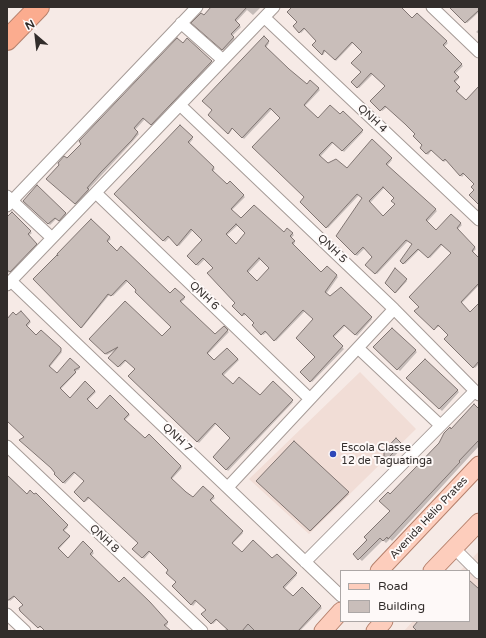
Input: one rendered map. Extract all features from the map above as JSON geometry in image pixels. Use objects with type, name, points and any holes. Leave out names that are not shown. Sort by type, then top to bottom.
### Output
[{"type":"highway","points":[[12,33],[39,7]]},
{"type":"main road","name":"Avenida Hélio Prates","points":[[380,570],[479,465]]},
{"type":"main road","points":[[433,570],[479,522]]},
{"type":"main road","points":[[323,631],[340,613]]},
{"type":"main road","points":[[375,631],[383,622]]},
{"type":"street","points":[[52,238],[9,201],[197,7]]},
{"type":"street","points":[[9,283],[97,194],[181,106],[222,60],[265,18],[274,7]]},
{"type":"street","points":[[432,7],[479,52]]},
{"type":"street","name":"QNH 4","points":[[265,18],[479,220]]},
{"type":"street","points":[[182,23],[222,60]]},
{"type":"street","name":"QNH 5","points":[[181,106],[394,309],[477,393]]},
{"type":"street","name":"QNH 6","points":[[97,194],[310,399]]},
{"type":"street","name":"QNH 7","points":[[9,283],[228,487],[340,595]]},
{"type":"street","points":[[228,487],[394,309]]},
{"type":"street","points":[[358,348],[440,425]]},
{"type":"street","points":[[305,562],[440,425],[477,393]]},
{"type":"street","name":"QNH 8","points":[[7,446],[202,631]]},
{"type":"street","points":[[454,548],[479,573]]},
{"type":"street","points":[[7,614],[25,631]]},
{"type":"shaded area","name":"Escola Classe 12 de Taguatinga","points":[[360,372],[416,429],[309,534],[249,479]]},
{"type":"shaded area","points":[[479,551],[479,631],[404,631],[412,622],[470,622],[470,570],[461,570]]},
{"type":"building","points":[[211,7],[247,7],[235,20],[240,25],[231,34],[234,37],[222,50],[191,23],[201,13],[204,15]]},
{"type":"building","points":[[292,7],[401,7],[412,18],[417,13],[447,41],[443,45],[462,64],[454,72],[459,77],[454,81],[460,87],[456,91],[466,100],[479,86],[479,205],[469,195],[474,190],[471,187],[474,184],[463,173],[460,176],[445,159],[443,161],[431,150],[426,154],[420,148],[422,145],[413,136],[415,134],[405,124],[385,106],[380,111],[370,101],[385,86],[371,73],[357,88],[351,82],[361,72],[351,63],[362,52],[352,42],[335,60],[324,50],[322,55],[312,45],[316,41],[304,28],[299,33],[293,26],[297,22],[287,12]]},
{"type":"building","points":[[449,7],[479,7],[479,10],[465,23]]},
{"type":"building","points":[[264,36],[269,41],[265,46],[289,69],[307,84],[310,80],[319,88],[304,105],[318,118],[330,105],[340,114],[343,111],[363,130],[342,151],[332,142],[319,155],[328,163],[336,159],[347,168],[372,139],[392,158],[386,164],[436,209],[426,220],[436,230],[451,214],[461,223],[457,228],[475,247],[472,251],[479,258],[479,283],[461,302],[470,312],[479,303],[479,361],[473,368],[444,339],[448,335],[438,325],[434,330],[414,311],[419,307],[409,297],[451,253],[441,244],[428,258],[418,249],[403,264],[400,261],[412,244],[406,240],[375,274],[365,265],[372,257],[363,247],[355,255],[336,236],[362,198],[357,194],[326,228],[300,202],[304,197],[252,147],[280,118],[270,108],[242,138],[232,128],[228,134],[208,115],[212,110],[202,101]],"holes":[[[383,187],[394,198],[391,201],[395,204],[383,216],[369,201]]]},
{"type":"building","points":[[177,38],[183,43],[187,38],[212,61],[151,125],[143,118],[134,128],[138,132],[132,140],[101,172],[87,188],[89,189],[75,204],[46,179],[59,165],[58,163],[64,156],[67,158],[81,144],[79,141]]},
{"type":"building","points":[[180,125],[193,137],[188,142],[214,167],[212,170],[227,184],[230,181],[244,195],[231,209],[241,218],[254,205],[284,232],[287,228],[293,233],[290,236],[295,241],[292,243],[321,272],[327,266],[337,275],[325,292],[330,296],[341,287],[372,317],[355,335],[344,325],[333,336],[343,346],[310,382],[300,372],[315,357],[296,338],[313,319],[303,310],[274,341],[265,331],[261,335],[252,325],[254,323],[244,313],[242,316],[232,306],[235,303],[207,273],[213,268],[203,258],[196,265],[187,256],[202,240],[191,229],[177,246],[168,236],[163,241],[114,194]],"holes":[[[236,224],[245,233],[236,244],[226,234]],[[259,258],[269,268],[257,281],[247,271]]]},
{"type":"building","points":[[37,185],[66,213],[59,221],[55,218],[48,224],[23,201]]},
{"type":"building","points":[[12,212],[31,231],[28,234],[37,244],[10,272],[7,270],[7,217]]},
{"type":"building","points":[[91,219],[110,237],[107,241],[117,251],[121,246],[170,293],[175,288],[185,297],[180,301],[215,334],[224,326],[228,330],[207,353],[214,360],[227,348],[238,359],[222,374],[233,384],[239,377],[260,395],[273,381],[293,400],[226,470],[213,457],[230,438],[215,423],[197,442],[128,376],[135,369],[125,360],[118,367],[108,358],[118,347],[105,354],[89,339],[125,301],[162,336],[171,327],[135,292],[136,290],[126,280],[111,296],[108,294],[81,328],[33,279],[57,255],[58,256],[57,254]]},
{"type":"building","points":[[395,268],[407,279],[395,293],[385,283]]},
{"type":"building","points":[[21,311],[30,321],[26,325],[36,335],[41,330],[61,348],[61,351],[49,366],[57,373],[70,358],[80,367],[74,370],[76,372],[60,388],[70,398],[85,381],[95,391],[87,399],[97,409],[110,395],[129,414],[124,419],[145,438],[149,434],[181,466],[171,478],[193,497],[203,486],[214,496],[210,500],[243,531],[232,543],[242,552],[253,540],[272,558],[277,554],[297,573],[283,587],[293,596],[302,587],[321,606],[298,631],[255,631],[248,624],[242,631],[229,631],[216,619],[211,624],[201,614],[206,610],[195,600],[191,605],[172,586],[176,582],[166,573],[168,570],[149,551],[142,558],[132,549],[138,543],[88,497],[84,502],[74,492],[84,481],[74,472],[63,483],[54,474],[55,473],[51,468],[19,440],[24,437],[7,421],[7,319],[13,312],[16,315]]},
{"type":"building","points":[[392,328],[416,350],[397,370],[373,347]]},
{"type":"building","points":[[425,359],[458,390],[439,409],[406,378]]},
{"type":"building","points":[[474,404],[479,409],[479,440],[388,539],[387,537],[383,541],[380,538],[358,560],[353,554],[367,540],[364,537],[390,511],[379,501],[388,492],[390,494],[439,443],[444,433],[450,427],[451,429]]},
{"type":"building","points":[[396,438],[402,444],[384,462],[384,451]]},
{"type":"building","points":[[294,441],[349,492],[310,531],[256,481]]},
{"type":"building","points":[[7,475],[27,494],[30,490],[34,494],[36,493],[68,525],[63,530],[70,536],[58,548],[68,558],[83,541],[93,551],[90,554],[119,582],[124,577],[150,602],[168,622],[164,625],[171,631],[45,631],[40,626],[38,628],[20,611],[19,608],[23,605],[14,596],[7,601]]},
{"type":"building","points":[[470,581],[479,589],[479,631],[417,631],[413,627],[417,622],[470,622]]},
{"type":"place","name":"Escola Classe 12 de Taguatinga","points":[[333,454]]}]
